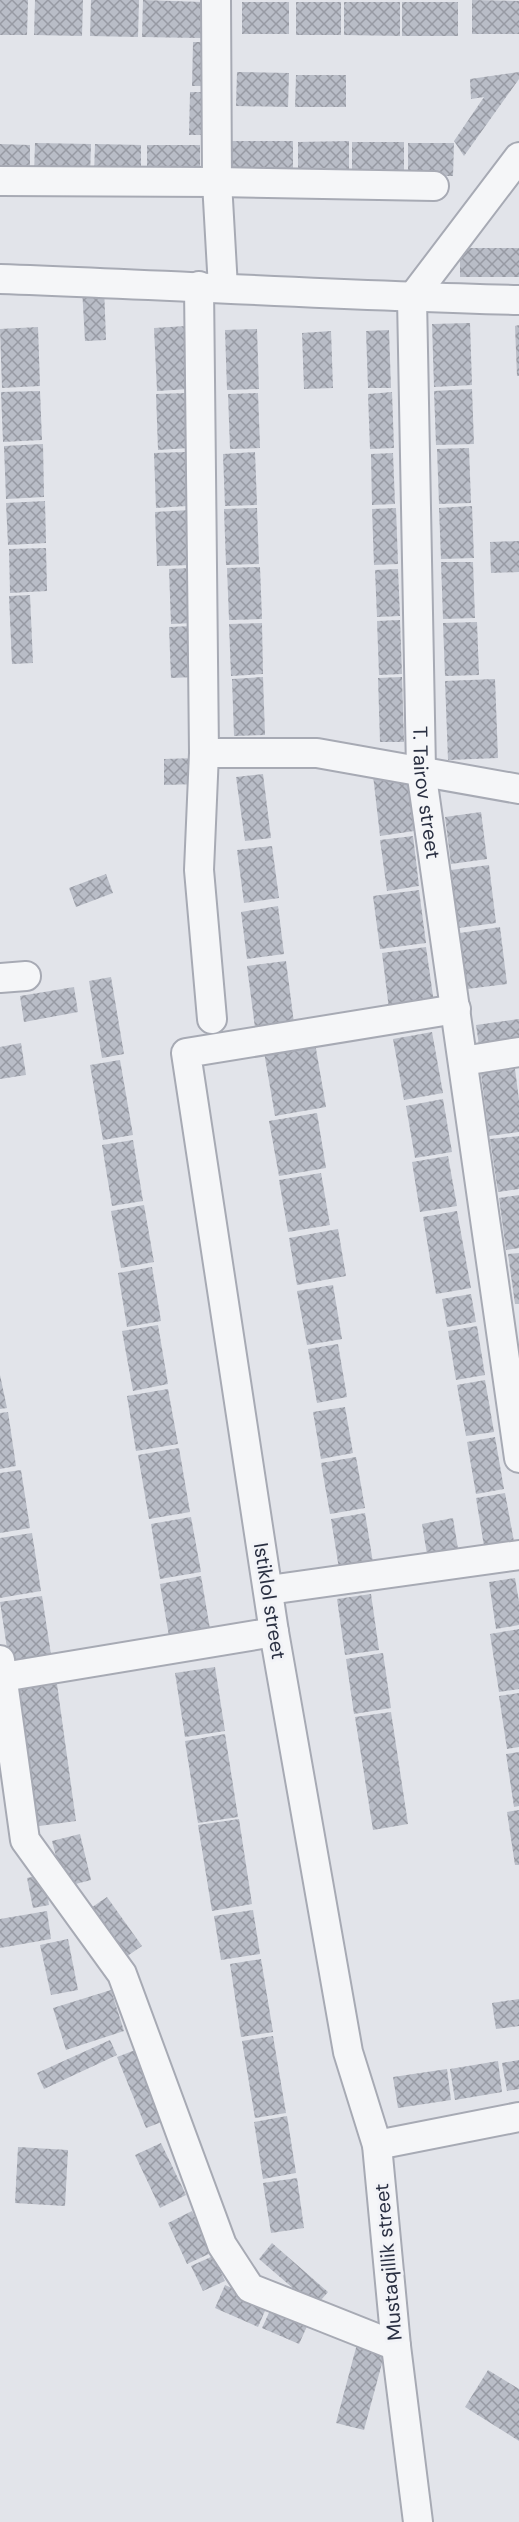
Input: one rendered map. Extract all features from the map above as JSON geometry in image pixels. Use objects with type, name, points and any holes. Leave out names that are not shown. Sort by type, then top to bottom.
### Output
[{"type":"street","points":[[212,1019],[199,870],[204,753],[211,287],[217,182],[216,0]]},
{"type":"street","points":[[412,298],[519,157]]},
{"type":"street","points":[[0,181],[434,186]]},
{"type":"street","points":[[0,279],[412,298],[519,300]]},
{"type":"street","name":"T. Tairov street","points":[[412,298],[421,770],[519,1458]]},
{"type":"street","points":[[204,753],[317,753],[519,789]]},
{"type":"street","name":"Istiklol street","points":[[377,2145],[348,2052],[274,1632],[186,1053],[456,1009]]},
{"type":"street","points":[[463,1061],[519,1052]]},
{"type":"street","points":[[268,1590],[519,1555]]},
{"type":"street","points":[[274,1632],[1,1669],[25,1840],[122,1974],[222,2245],[250,2288],[396,2346]]},
{"type":"street","points":[[377,2145],[519,2117]]},
{"type":"street","name":"Mustaqillik street","points":[[377,2145],[396,2346],[418,2522]]},
{"type":"building","points":[[0,0],[28,0],[27,35],[0,35]]},
{"type":"building","points":[[35,0],[83,0],[82,36],[34,35]]},
{"type":"building","points":[[91,0],[139,0],[138,37],[90,36]]},
{"type":"building","points":[[143,0],[202,2],[201,38],[142,37]]},
{"type":"building","points":[[472,0],[519,1],[519,34],[472,34]]},
{"type":"building","points":[[242,2],[289,2],[289,34],[242,34]]},
{"type":"building","points":[[296,2],[341,2],[341,35],[296,35]]},
{"type":"building","points":[[344,2],[400,2],[400,36],[344,35]]},
{"type":"building","points":[[402,2],[458,2],[458,36],[402,36]]},
{"type":"building","points":[[193,42],[206,42],[204,86],[192,86]]},
{"type":"building","points":[[237,72],[289,73],[288,107],[236,106]]},
{"type":"building","points":[[519,72],[519,79],[464,156],[454,141],[484,97],[471,99],[470,79]]},
{"type":"building","points":[[296,75],[346,75],[346,107],[295,107]]},
{"type":"building","points":[[190,92],[204,92],[203,135],[189,135]]},
{"type":"building","points":[[231,141],[293,141],[293,176],[231,176]]},
{"type":"building","points":[[349,141],[349,176],[298,176],[298,142]]},
{"type":"building","points":[[352,142],[404,142],[404,176],[352,176]]},
{"type":"building","points":[[35,143],[91,144],[90,176],[34,175]]},
{"type":"building","points":[[408,143],[454,143],[453,176],[408,176]]},
{"type":"building","points":[[0,144],[30,145],[30,175],[0,175]]},
{"type":"building","points":[[95,144],[141,145],[141,176],[94,176]]},
{"type":"building","points":[[147,145],[200,145],[200,177],[147,176]]},
{"type":"building","points":[[460,248],[519,248],[519,277],[460,277]]},
{"type":"building","points":[[104,287],[106,340],[85,341],[82,288]]},
{"type":"building","points":[[470,323],[472,385],[434,387],[432,324]]},
{"type":"building","points":[[519,325],[519,376],[517,376],[515,326]]},
{"type":"building","points":[[186,326],[189,389],[157,391],[154,328]]},
{"type":"building","points":[[38,327],[40,386],[2,388],[0,329]]},
{"type":"building","points":[[257,329],[259,389],[227,390],[225,330]]},
{"type":"building","points":[[389,330],[391,388],[368,388],[366,331]]},
{"type":"building","points":[[331,331],[333,388],[304,389],[302,333]]},
{"type":"building","points":[[472,389],[474,444],[436,445],[434,391]]},
{"type":"building","points":[[40,391],[42,440],[3,442],[1,392]]},
{"type":"building","points":[[392,392],[394,448],[370,449],[368,394]]},
{"type":"building","points":[[188,393],[190,448],[158,450],[156,394]]},
{"type":"building","points":[[258,393],[260,448],[230,449],[228,394]]},
{"type":"building","points":[[43,444],[44,497],[6,499],[4,446]]},
{"type":"building","points":[[469,448],[471,503],[439,504],[437,449]]},
{"type":"building","points":[[186,452],[187,506],[156,508],[154,453]]},
{"type":"building","points":[[255,452],[257,505],[225,506],[223,454]]},
{"type":"building","points":[[393,453],[395,504],[372,505],[371,454]]},
{"type":"building","points":[[45,501],[46,543],[8,545],[6,503]]},
{"type":"building","points":[[472,506],[474,558],[441,559],[439,508]]},
{"type":"building","points":[[257,508],[259,564],[226,565],[224,509]]},
{"type":"building","points":[[396,508],[398,564],[374,565],[372,509]]},
{"type":"building","points":[[189,510],[191,565],[157,566],[155,512]]},
{"type":"building","points":[[519,541],[519,572],[491,573],[490,542]]},
{"type":"building","points":[[46,548],[47,591],[10,593],[9,549]]},
{"type":"building","points":[[441,562],[473,562],[475,618],[443,619]]},
{"type":"building","points":[[260,567],[262,619],[229,620],[227,568]]},
{"type":"building","points":[[191,568],[193,623],[171,624],[169,569]]},
{"type":"building","points":[[398,569],[400,616],[377,617],[375,570]]},
{"type":"building","points":[[30,595],[33,663],[12,664],[9,596]]},
{"type":"building","points":[[400,620],[402,674],[379,675],[377,621]]},
{"type":"building","points":[[477,622],[479,675],[445,676],[443,623]]},
{"type":"building","points":[[262,623],[263,674],[231,676],[229,624]]},
{"type":"building","points":[[193,626],[195,677],[171,678],[169,627]]},
{"type":"building","points":[[263,677],[265,735],[234,736],[232,679]]},
{"type":"building","points":[[402,677],[404,742],[380,742],[378,678]]},
{"type":"building","points":[[495,679],[498,758],[448,760],[445,681]]},
{"type":"building","points":[[196,758],[197,784],[164,785],[164,759]]},
{"type":"building","points":[[406,771],[414,831],[380,836],[373,775]]},
{"type":"building","points":[[263,774],[271,838],[245,841],[236,777]]},
{"type":"building","points":[[481,812],[487,859],[451,864],[445,817]]},
{"type":"building","points":[[413,836],[419,886],[387,891],[380,840]]},
{"type":"building","points":[[272,846],[279,898],[244,903],[237,850]]},
{"type":"building","points":[[489,865],[496,923],[459,928],[451,870]]},
{"type":"building","points":[[106,874],[113,893],[76,907],[69,888]]},
{"type":"building","points":[[419,890],[426,943],[380,949],[373,896]]},
{"type":"building","points":[[278,906],[284,954],[247,959],[241,912]]},
{"type":"building","points":[[500,927],[507,984],[467,989],[460,933]]},
{"type":"building","points":[[426,947],[434,1003],[389,1009],[382,953]]},
{"type":"building","points":[[286,961],[294,1023],[255,1028],[247,966]]},
{"type":"building","points":[[111,977],[124,1054],[102,1058],[89,981]]},
{"type":"building","points":[[74,987],[78,1012],[24,1022],[20,996]]},
{"type":"building","points":[[519,1019],[519,1040],[479,1045],[476,1025]]},
{"type":"building","points":[[432,1032],[443,1093],[404,1100],[393,1039]]},
{"type":"building","points":[[21,1043],[26,1075],[0,1079],[0,1047]]},
{"type":"building","points":[[315,1043],[326,1107],[275,1116],[264,1052]]},
{"type":"building","points":[[120,1060],[133,1135],[103,1140],[90,1065]]},
{"type":"building","points":[[515,1069],[519,1100],[519,1132],[489,1136],[481,1074]]},
{"type":"building","points":[[443,1099],[452,1152],[415,1158],[406,1106]]},
{"type":"building","points":[[317,1113],[326,1168],[279,1176],[269,1121]]},
{"type":"building","points":[[519,1136],[519,1189],[498,1192],[490,1139]]},
{"type":"building","points":[[133,1140],[143,1201],[112,1206],[102,1145]]},
{"type":"building","points":[[448,1156],[457,1206],[420,1212],[412,1162]]},
{"type":"building","points":[[321,1173],[330,1225],[288,1232],[279,1180]]},
{"type":"building","points":[[519,1195],[519,1248],[506,1250],[499,1198]]},
{"type":"building","points":[[144,1205],[154,1262],[121,1268],[111,1211]]},
{"type":"building","points":[[457,1211],[471,1288],[436,1294],[423,1217]]},
{"type":"building","points":[[338,1229],[346,1276],[297,1285],[289,1238]]},
{"type":"building","points":[[519,1253],[519,1304],[515,1304],[508,1254]]},
{"type":"building","points":[[152,1267],[161,1321],[127,1327],[118,1273]]},
{"type":"building","points":[[333,1285],[342,1339],[307,1345],[297,1291]]},
{"type":"building","points":[[471,1294],[476,1322],[447,1327],[442,1299]]},
{"type":"building","points":[[158,1325],[168,1384],[133,1391],[122,1331]]},
{"type":"building","points":[[477,1326],[485,1375],[456,1380],[448,1331]]},
{"type":"building","points":[[338,1344],[347,1397],[317,1403],[308,1349]]},
{"type":"building","points":[[0,1375],[7,1408],[0,1409]]},
{"type":"building","points":[[485,1380],[494,1432],[466,1436],[457,1385]]},
{"type":"building","points":[[168,1389],[178,1444],[136,1451],[127,1396]]},
{"type":"building","points":[[345,1407],[353,1453],[321,1459],[313,1412]]},
{"type":"building","points":[[8,1412],[16,1466],[0,1469],[0,1413]]},
{"type":"building","points":[[495,1437],[504,1489],[476,1494],[467,1442]]},
{"type":"building","points":[[179,1448],[190,1512],[149,1519],[138,1455]]},
{"type":"building","points":[[356,1457],[365,1508],[330,1514],[321,1463]]},
{"type":"building","points":[[21,1470],[30,1528],[0,1533],[0,1473]]},
{"type":"building","points":[[505,1493],[515,1547],[485,1552],[476,1498]]},
{"type":"building","points":[[365,1513],[374,1569],[340,1575],[331,1519]]},
{"type":"building","points":[[191,1517],[201,1572],[160,1579],[151,1524]]},
{"type":"building","points":[[453,1518],[459,1555],[428,1560],[422,1524]]},
{"type":"building","points":[[32,1533],[41,1591],[0,1598],[0,1538]]},
{"type":"building","points":[[201,1576],[211,1635],[170,1642],[160,1584]]},
{"type":"building","points":[[515,1578],[519,1602],[519,1625],[496,1629],[489,1582]]},
{"type":"building","points":[[371,1594],[379,1650],[345,1655],[337,1599]]},
{"type":"building","points":[[42,1596],[52,1661],[10,1668],[0,1602]]},
{"type":"building","points":[[519,1629],[519,1689],[499,1692],[490,1634]]},
{"type":"building","points":[[383,1653],[391,1708],[354,1714],[346,1659]]},
{"type":"building","points":[[215,1667],[225,1731],[185,1737],[175,1673]]},
{"type":"building","points":[[57,1684],[76,1821],[32,1827],[14,1690]]},
{"type":"building","points":[[519,1693],[519,1747],[507,1749],[499,1696]]},
{"type":"building","points":[[391,1712],[408,1824],[373,1830],[355,1717]]},
{"type":"building","points":[[225,1734],[238,1817],[198,1823],[185,1741]]},
{"type":"building","points":[[519,1752],[519,1806],[514,1807],[506,1754]]},
{"type":"building","points":[[519,1810],[519,1865],[515,1865],[507,1812]]},
{"type":"building","points":[[239,1819],[252,1904],[212,1911],[198,1825]]},
{"type":"building","points":[[80,1834],[91,1880],[64,1887],[52,1841]]},
{"type":"building","points":[[44,1875],[49,1905],[33,1908],[27,1878]]},
{"type":"building","points":[[107,1897],[142,1946],[120,1961],[85,1912]]},
{"type":"building","points":[[253,1910],[260,1954],[221,1960],[214,1916]]},
{"type":"building","points":[[47,1911],[51,1939],[0,1948],[0,1919]]},
{"type":"building","points":[[68,1939],[78,1990],[51,1995],[40,1945]]},
{"type":"building","points":[[261,1959],[273,2032],[241,2037],[230,1964]]},
{"type":"building","points":[[111,1990],[124,2031],[66,2050],[53,2008]]},
{"type":"building","points":[[519,1999],[519,2026],[496,2029],[492,2003]]},
{"type":"building","points":[[273,2036],[286,2113],[255,2118],[242,2041]]},
{"type":"building","points":[[110,2040],[117,2055],[44,2089],[37,2073]]},
{"type":"building","points":[[138,2049],[167,2120],[146,2128],[117,2057]]},
{"type":"building","points":[[519,2060],[519,2089],[507,2091],[502,2063]]},
{"type":"building","points":[[498,2061],[502,2092],[455,2100],[450,2069]]},
{"type":"building","points":[[447,2069],[451,2100],[398,2108],[393,2077]]},
{"type":"building","points":[[287,2116],[296,2173],[263,2179],[254,2122]]},
{"type":"building","points":[[161,2143],[186,2195],[160,2208],[135,2155]]},
{"type":"building","points":[[18,2147],[68,2150],[65,2206],[15,2203]]},
{"type":"building","points":[[297,2178],[304,2228],[271,2233],[263,2183]]},
{"type":"building","points":[[192,2211],[211,2253],[187,2264],[168,2223]]},
{"type":"building","points":[[272,2243],[328,2292],[315,2307],[259,2259]]},
{"type":"building","points":[[213,2256],[225,2281],[203,2291],[191,2266]]},
{"type":"building","points":[[225,2285],[268,2304],[258,2327],[215,2308]]},
{"type":"building","points":[[272,2306],[309,2322],[299,2344],[262,2328]]},
{"type":"building","points":[[357,2344],[385,2352],[364,2430],[336,2423]]},
{"type":"building","points":[[488,2370],[519,2389],[519,2441],[465,2407]]}]
